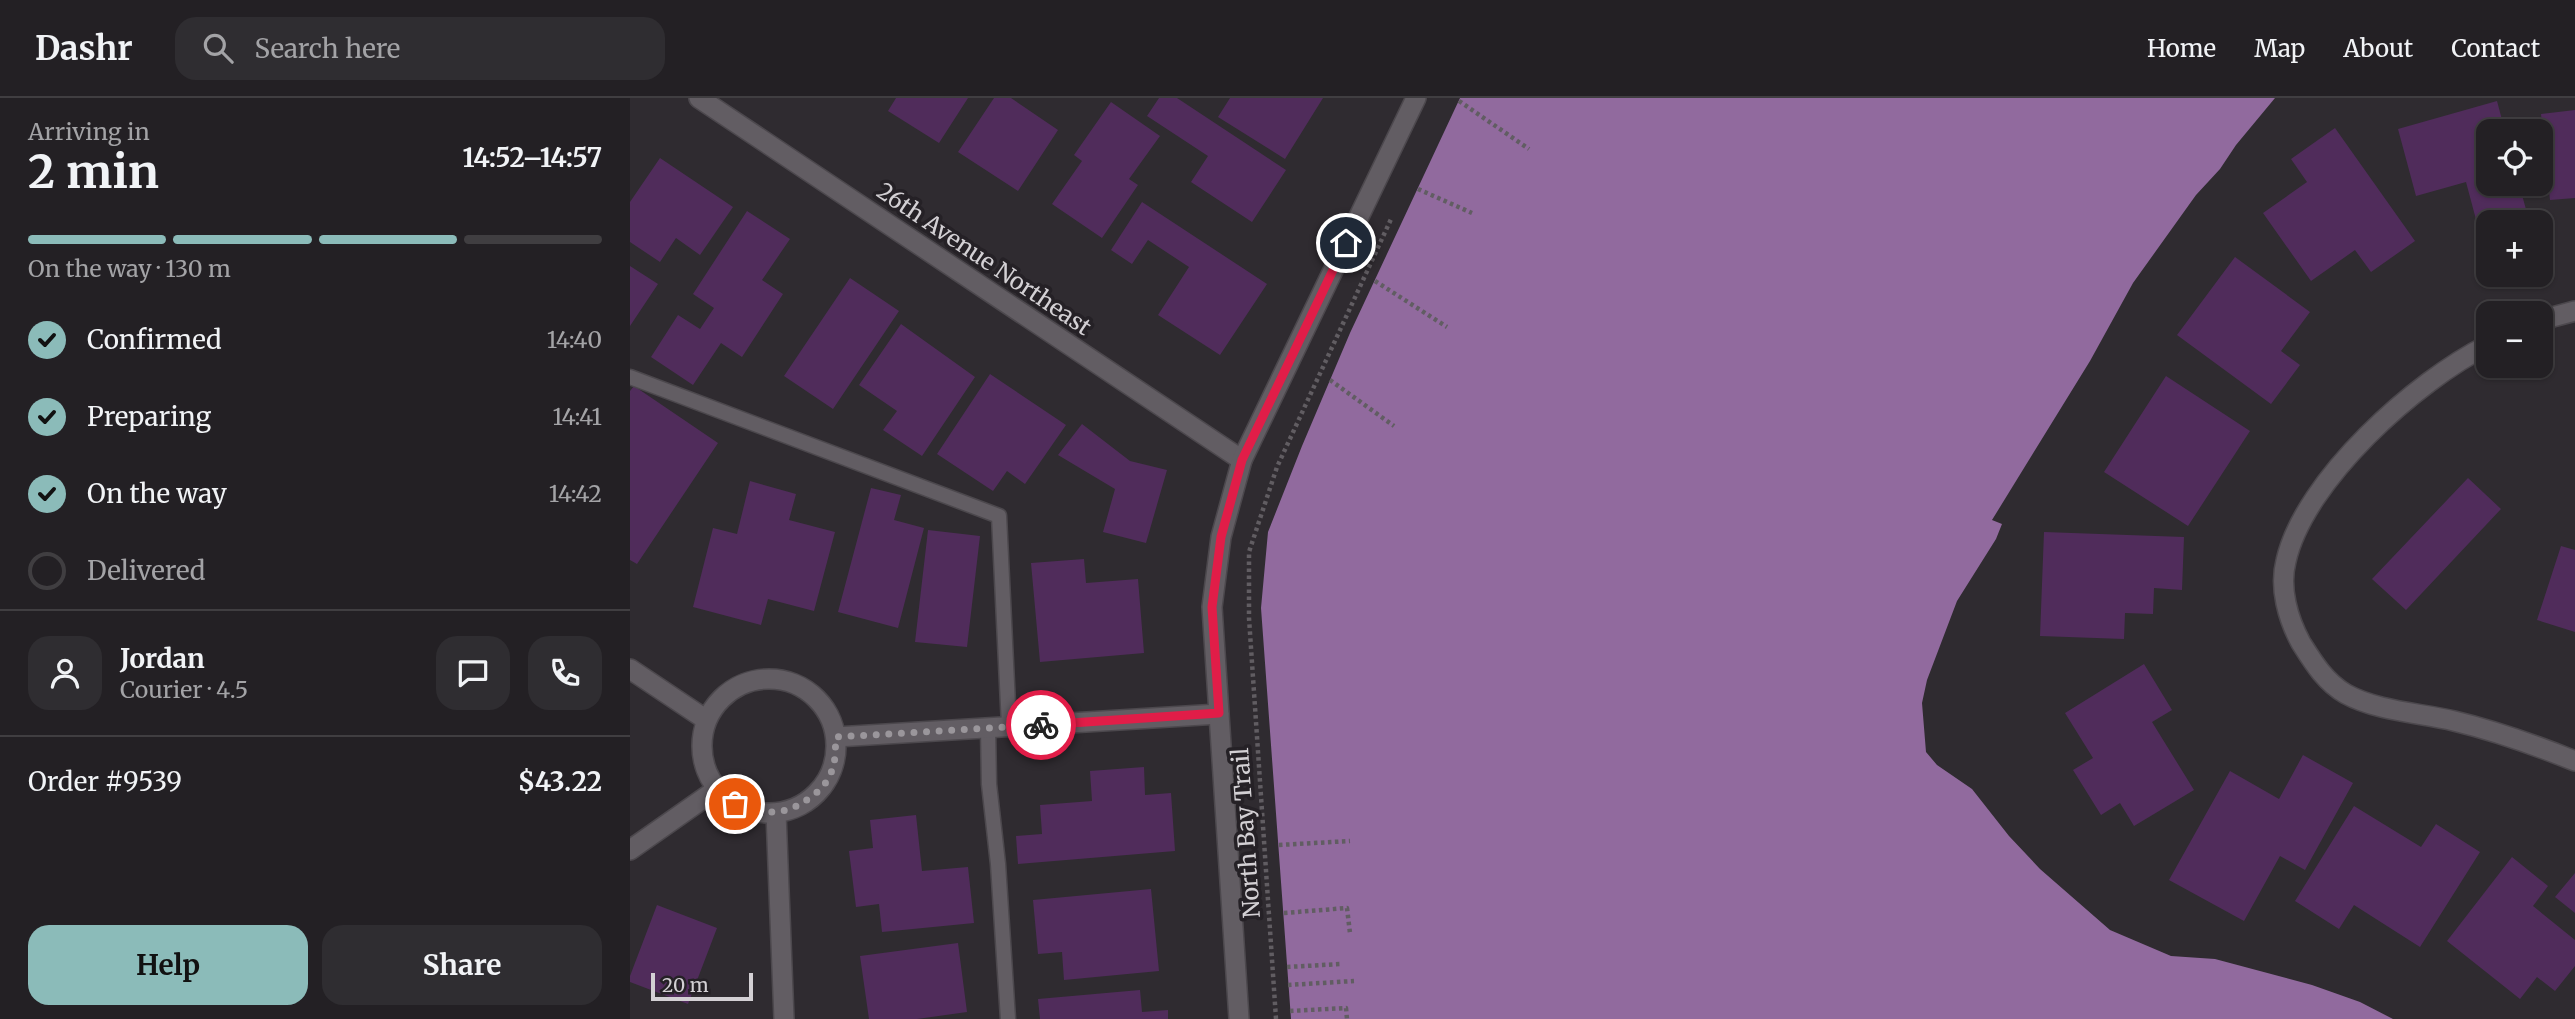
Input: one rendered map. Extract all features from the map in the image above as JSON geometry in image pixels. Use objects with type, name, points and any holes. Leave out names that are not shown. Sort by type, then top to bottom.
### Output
[{"type":"street","name":"26th Avenue Northeast","points":[[699,98],[1242,460]]},
{"type":"street","points":[[1239,1019],[1212,607],[1221,537],[1242,460],[1416,98]]},
{"type":"street","points":[[2553,317],[2575,311]]},
{"type":"street","points":[[2476,353],[2415,395],[2366,436],[2324,485],[2297,529],[2285,562],[2284,598],[2297,635],[2317,669],[2346,694],[2391,709],[2452,720],[2511,736],[2575,761]]},
{"type":"street","points":[[630,669],[705,719]]},
{"type":"street","points":[[766,679],[786,681],[807,691],[828,715],[836,737],[832,770],[821,790],[799,807],[776,813],[757,812],[735,804],[717,789],[709,776],[702,753],[705,719],[727,693],[743,684],[766,679]]},
{"type":"street","points":[[836,737],[1219,713]]},
{"type":"street","points":[[630,850],[717,789]]},
{"type":"street","points":[[776,813],[784,1019]]},
{"type":"lane","points":[[630,377],[999,516],[1009,726]]},
{"type":"lane","points":[[988,728],[989,784],[998,864],[1008,1019]]},
{"type":"path","points":[[1459,101],[1529,149]]},
{"type":"path","points":[[1418,189],[1472,213]]},
{"type":"path","name":"North Bay Trail","points":[[1276,1019],[1249,618],[1250,551],[1277,467],[1396,209]]},
{"type":"path","points":[[1375,281],[1447,327]]},
{"type":"path","points":[[1330,380],[1394,426]]},
{"type":"path","points":[[1279,845],[1350,841]]},
{"type":"path","points":[[1284,913],[1347,908],[1350,933]]},
{"type":"path","points":[[1287,967],[1341,964]]},
{"type":"path","points":[[1288,985],[1354,981]]},
{"type":"path","points":[[1290,1011],[1346,1008],[1347,1019]]},
{"type":"shaded area","points":[[1460,98],[2275,98],[2220,169],[2196,195],[2133,283],[2090,361],[1992,520],[2002,524],[1996,539],[1957,601],[1927,680],[1922,703],[1926,752],[1937,765],[1972,789],[2009,836],[2040,869],[2110,930],[2171,956],[2215,959],[2312,985],[2360,1002],[2393,1019],[1291,1019],[1261,608],[1268,532],[1350,333]]},
{"type":"building","points":[[896,98],[968,98],[939,143],[888,111]]},
{"type":"building","points":[[994,98],[1011,98],[1058,130],[1018,191],[958,152]]},
{"type":"building","points":[[1159,98],[1177,98],[1286,170],[1252,222],[1191,182],[1208,156],[1147,116]]},
{"type":"building","points":[[1230,98],[1323,98],[1285,159],[1218,117]]},
{"type":"building","points":[[2497,101],[2502,119],[2476,119],[2476,196],[2522,196],[2526,210],[2476,210],[2476,220],[2466,182],[2416,196],[2398,129]]},
{"type":"building","points":[[1111,102],[1160,136],[1129,179],[1138,185],[1102,238],[1052,204],[1082,161],[1074,155]]},
{"type":"building","points":[[2575,110],[2575,198],[2550,200],[2550,196],[2553,196],[2553,119],[2542,119],[2541,114]]},
{"type":"building","points":[[2335,128],[2415,241],[2371,272],[2355,250],[2311,281],[2263,213],[2307,182],[2291,159]]},
{"type":"building","points":[[660,158],[733,207],[700,255],[676,238],[660,262],[630,242],[630,202]]},
{"type":"building","points":[[1142,202],[1267,284],[1220,355],[1158,315],[1189,267],[1148,240],[1132,264],[1111,250]]},
{"type":"building","points":[[747,211],[790,239],[762,280],[783,294],[742,357],[721,343],[693,385],[651,357],[678,315],[700,329],[714,308],[693,294]]},
{"type":"building","points":[[2235,257],[2310,312],[2281,351],[2300,365],[2271,404],[2177,335]]},
{"type":"building","points":[[630,266],[658,284],[630,326]]},
{"type":"building","points":[[850,278],[899,311],[833,409],[784,376]]},
{"type":"building","points":[[901,324],[975,377],[922,456],[883,430],[897,411],[859,385]]},
{"type":"building","points":[[990,374],[1066,425],[1025,484],[1007,471],[993,491],[937,454]]},
{"type":"building","points":[[2166,376],[2250,431],[2188,526],[2104,472]]},
{"type":"building","points":[[634,386],[718,443],[637,564],[630,560],[630,391]]},
{"type":"building","points":[[1082,424],[1130,461],[1167,470],[1146,543],[1103,532],[1115,489],[1058,455]]},
{"type":"building","points":[[2468,478],[2501,509],[2406,610],[2372,579]]},
{"type":"building","points":[[750,481],[796,494],[789,520],[835,532],[814,611],[768,599],[761,625],[693,607],[713,528],[737,534]]},
{"type":"building","points":[[871,488],[901,495],[894,520],[924,528],[898,628],[838,612]]},
{"type":"building","points":[[928,530],[980,536],[967,647],[915,642]]},
{"type":"building","points":[[2044,532],[2184,537],[2182,590],[2154,588],[2153,614],[2125,613],[2124,639],[2040,636]]},
{"type":"building","points":[[2561,546],[2575,550],[2575,632],[2537,620]]},
{"type":"building","points":[[1084,559],[1086,583],[1138,579],[1144,653],[1040,662],[1031,563]]},
{"type":"building","points":[[2144,664],[2172,710],[2152,722],[2194,790],[2134,826],[2120,803],[2101,815],[2073,770],[2093,758],[2065,713]]},
{"type":"building","points":[[2303,755],[2353,783],[2305,870],[2280,856],[2244,921],[2169,880],[2230,771],[2279,799]]},
{"type":"building","points":[[1144,767],[1145,795],[1171,793],[1175,851],[1018,864],[1016,836],[1042,834],[1040,805],[1092,801],[1090,771]]},
{"type":"building","points":[[2354,806],[2421,847],[2436,824],[2480,852],[2420,947],[2354,905],[2339,929],[2295,901]]},
{"type":"building","points":[[916,815],[922,871],[968,867],[974,923],[882,932],[879,904],[856,907],[849,851],[873,848],[870,820]]},
{"type":"building","points":[[2512,857],[2548,886],[2533,906],[2575,940],[2575,966],[2555,991],[2537,977],[2520,999],[2447,941]]},
{"type":"building","points":[[2575,873],[2575,913],[2555,897]]},
{"type":"building","points":[[1151,889],[1159,971],[1064,980],[1062,952],[1038,954],[1033,900]]},
{"type":"building","points":[[657,905],[717,928],[688,1004],[630,982]]},
{"type":"building","points":[[958,943],[967,1012],[917,1019],[869,1019],[860,956]]},
{"type":"building","points":[[1140,990],[1142,1012],[1168,1010],[1168,1019],[1040,1019],[1038,999]]},
{"type":"way so far","points":[[735,804],[757,812],[776,813],[799,807],[821,790],[832,770],[836,737],[1041,725]]},
{"type":"route","points":[[1041,725],[1219,713],[1212,607],[1221,537],[1242,460],[1346,243]]}]
